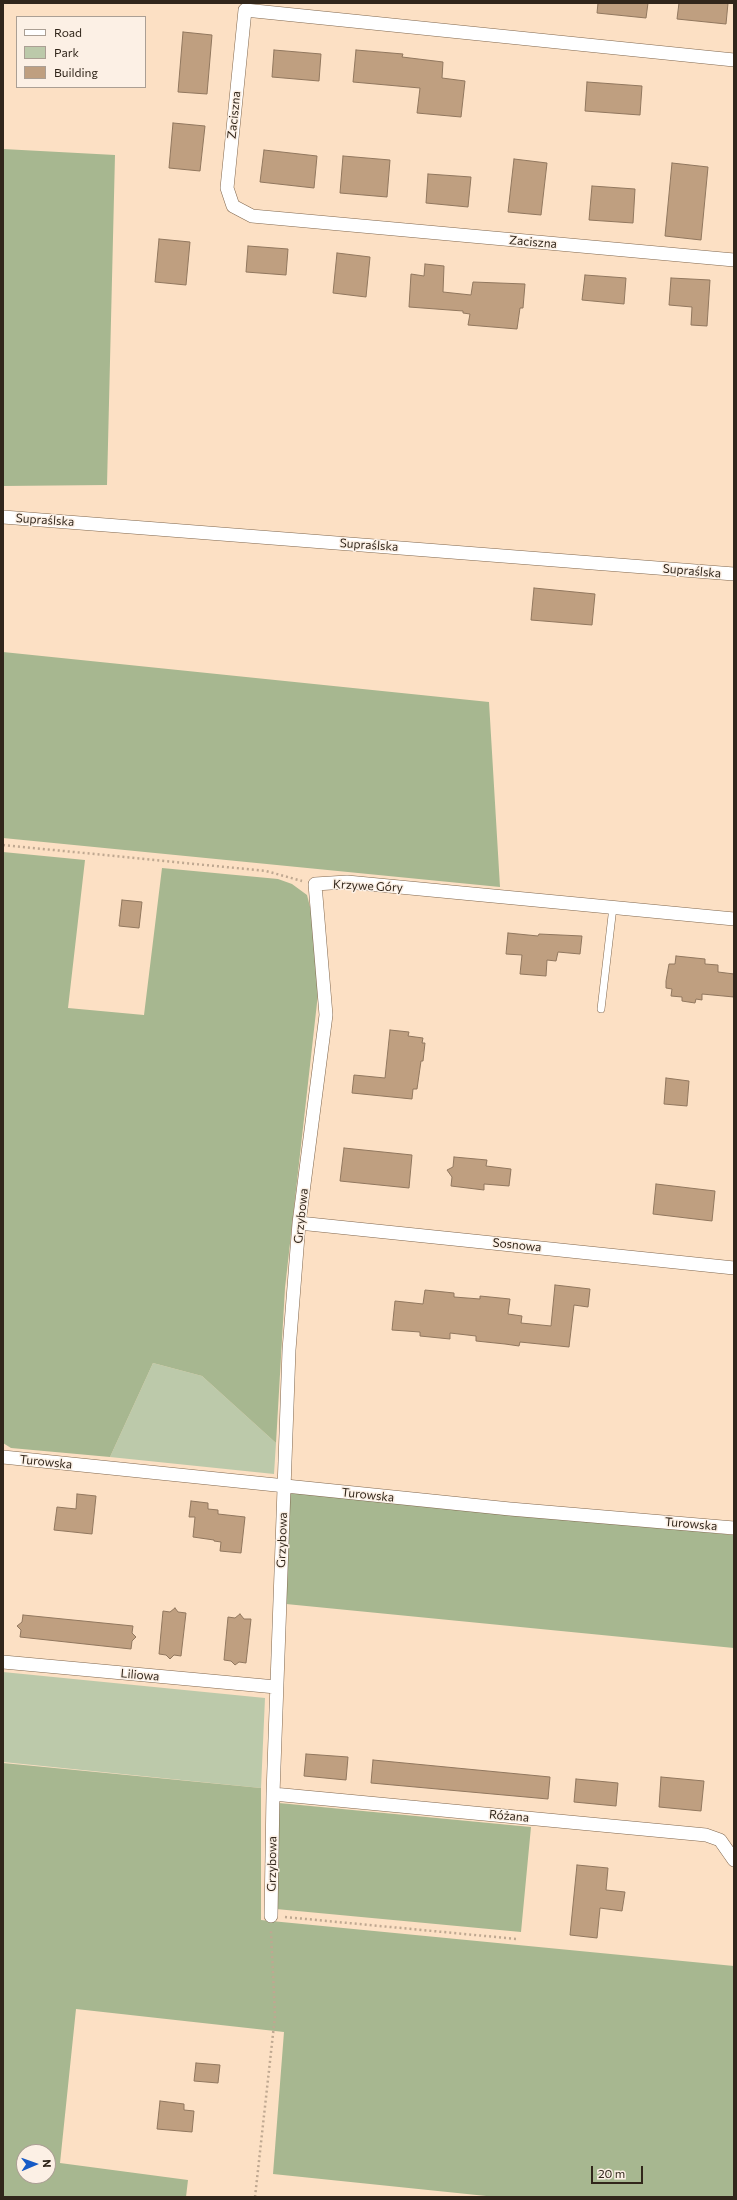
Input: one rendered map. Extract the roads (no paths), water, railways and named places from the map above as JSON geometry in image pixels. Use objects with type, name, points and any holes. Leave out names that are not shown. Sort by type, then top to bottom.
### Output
[{"type":"street","name":"Zaciszna","points":[[734,60],[245,6],[227,188],[234,206],[252,216],[734,260]]},
{"type":"street","name":"Supraślska","points":[[3,517],[734,574]]},
{"type":"street","name":"Krzywe Góry","points":[[315,884],[347,882],[734,919]]},
{"type":"street","name":"Grzybowa","points":[[271,1916],[272,1794],[290,1350],[299,1223],[326,1015],[315,884]]},
{"type":"street","name":"Sosnowa","points":[[299,1223],[734,1268]]},
{"type":"street","name":"Turowska","points":[[3,1457],[510,1509],[734,1528]]},
{"type":"street","name":"Liliowa","points":[[3,1662],[276,1687]]},
{"type":"street","name":"Różana","points":[[272,1794],[706,1835],[720,1840],[734,1860]]},
{"type":"lane","points":[[601,1009],[613,907]]}]
